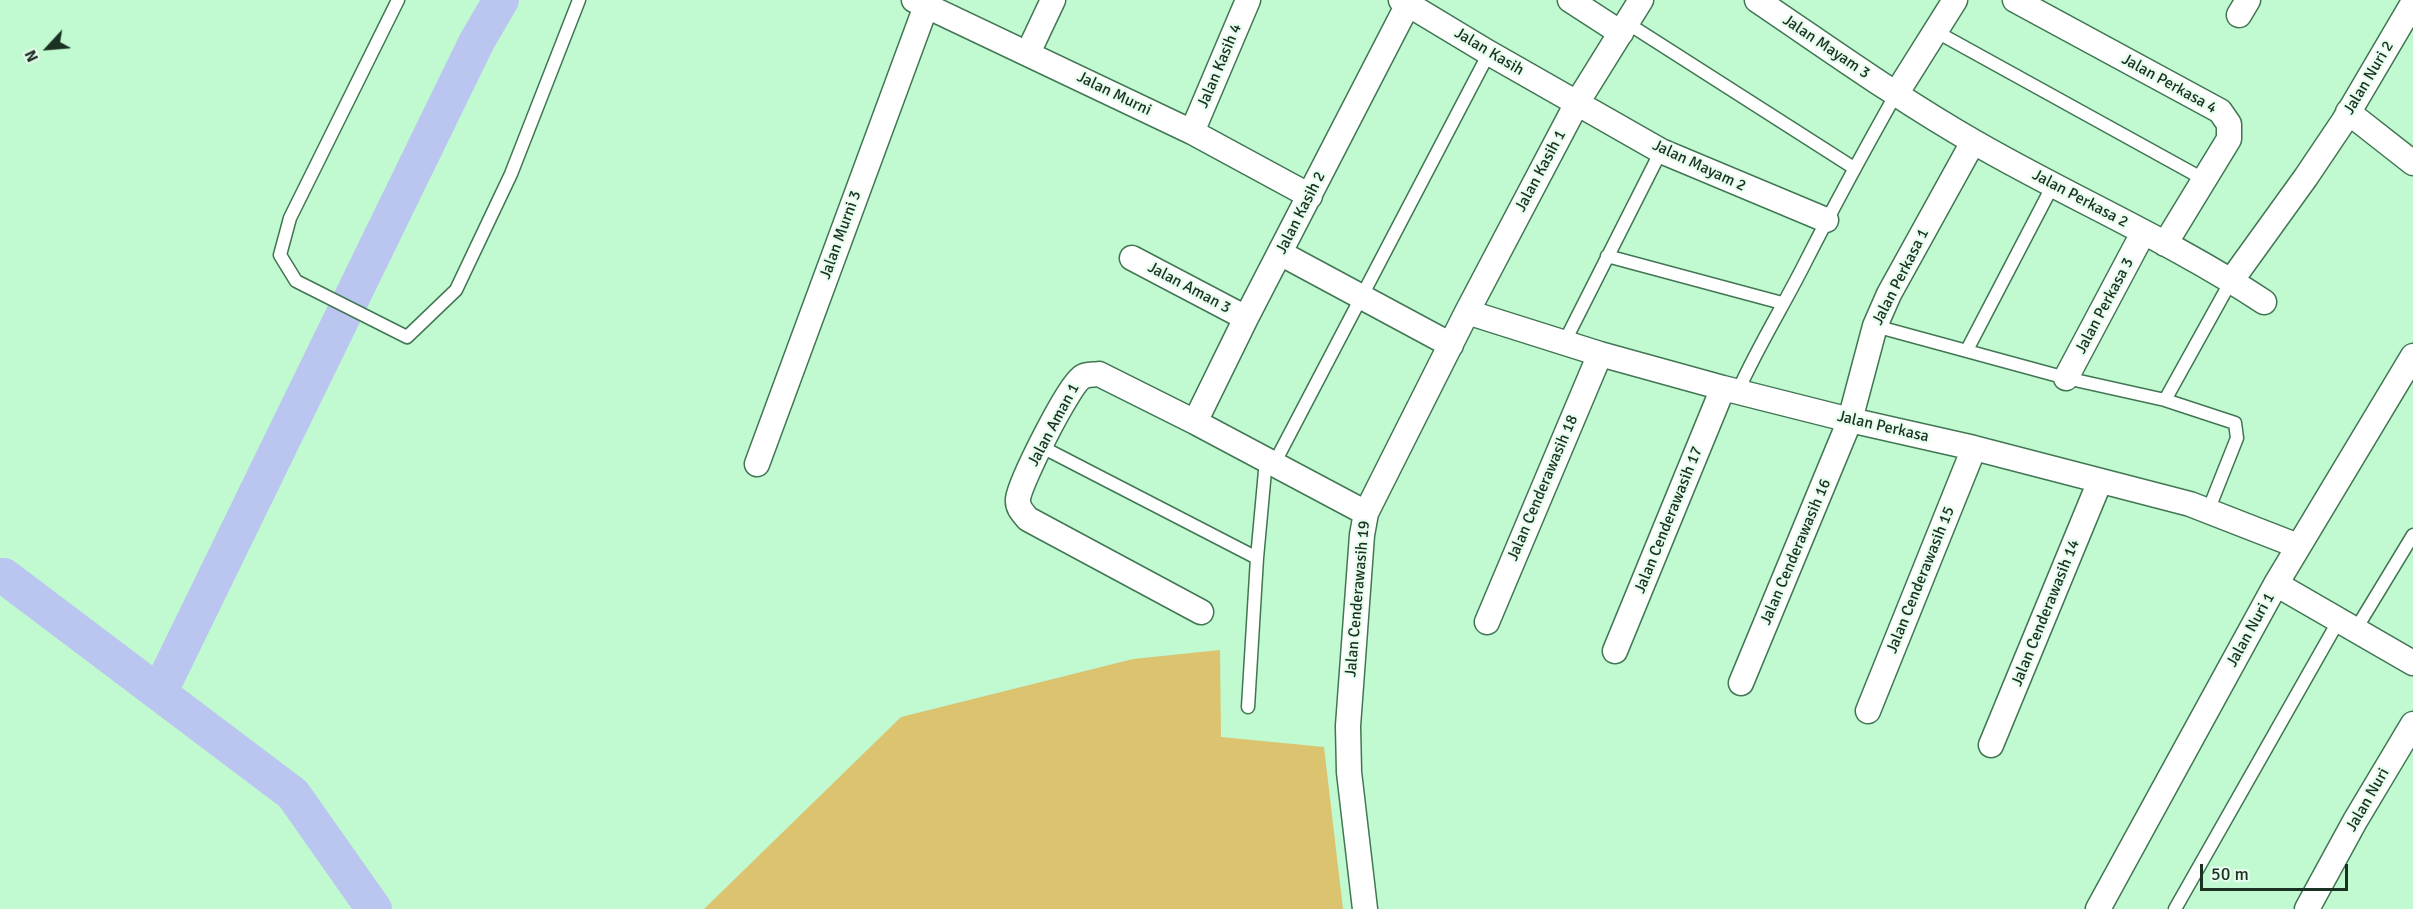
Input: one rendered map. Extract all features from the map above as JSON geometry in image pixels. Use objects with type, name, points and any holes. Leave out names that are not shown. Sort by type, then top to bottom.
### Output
[{"type":"street","points":[[1028,53],[1053,0]]},
{"type":"street","name":"Jalan Kasih 4","points":[[1192,132],[1248,0]]},
{"type":"street","points":[[1570,0],[1624,28]]},
{"type":"street","name":"Jalan Kasih 1","points":[[1467,312],[1577,103],[1641,0]]},
{"type":"street","name":"Jalan Mayam 3","points":[[1756,0],[1783,7],[1896,94]]},
{"type":"street","points":[[1896,94],[1955,0]]},
{"type":"street","name":"Jalan Perkasa 4","points":[[2014,0],[2220,111],[2229,124],[2229,139],[2165,244]]},
{"type":"street","name":"Jalan Kasih","points":[[1404,2],[1577,103]]},
{"type":"street","name":"Jalan Kasih 2","points":[[1195,422],[1310,196],[1404,2]]},
{"type":"street","name":"Jalan Murni","points":[[920,3],[1192,132],[1310,196]]},
{"type":"street","name":"Jalan Murni 3","points":[[757,464],[920,3]]},
{"type":"street","name":"Jalan Nuri 2","points":[[2231,281],[2306,177],[2413,3]]},
{"type":"street","name":"Jalan Perkasa 2","points":[[1896,94],[1973,142],[2165,244],[2264,302]]},
{"type":"street","name":"Jalan Mayam 2","points":[[1577,103],[1661,151],[1826,220]]},
{"type":"street","points":[[2345,117],[2413,163]]},
{"type":"street","name":"Jalan Perkasa 1","points":[[1850,420],[1875,326],[1889,294],[1973,142]]},
{"type":"street","name":"Jalan Perkasa 3","points":[[2066,378],[2143,233]]},
{"type":"street","points":[[1280,254],[1451,345]]},
{"type":"street","name":"Jalan Aman 3","points":[[1132,258],[1246,318]]},
{"type":"street","name":"Jalan Perkasa","points":[[1467,312],[1600,354],[1730,390],[1974,448],[2208,511],[2298,546]]},
{"type":"street","name":"Jalan Cenderawasih 19","points":[[1365,909],[1349,772],[1348,726],[1362,535],[1366,513],[1467,312]]},
{"type":"street","name":"Jalan Cenderawasih 18","points":[[1487,622],[1600,354]]},
{"type":"street","name":"Jalan Nuri 1","points":[[2098,909],[2276,584],[2413,356]]},
{"type":"street","name":"Jalan Aman 1","points":[[1202,612],[1028,519],[1019,509],[1018,498],[1040,446],[1072,386],[1083,376],[1099,374],[1366,513]]},
{"type":"street","name":"Jalan Cenderawasih 17","points":[[1615,651],[1730,390]]},
{"type":"street","name":"Jalan Cenderawasih 16","points":[[1741,683],[1850,420]]},
{"type":"street","name":"Jalan Cenderawasih 15","points":[[1868,711],[1974,448]]},
{"type":"street","name":"Jalan Cenderawasih 14","points":[[1991,745],[2100,481]]},
{"type":"street","points":[[2276,584],[2413,663]]},
{"type":"street","name":"Jalan Nuri","points":[[2307,909],[2355,821],[2413,724]]},
{"type":"lane","points":[[398,0],[290,218],[280,255],[296,281],[407,337],[456,290],[511,174],[579,0]]},
{"type":"lane","points":[[1624,28],[1854,168]]},
{"type":"lane","points":[[1935,31],[2205,180]]},
{"type":"lane","points":[[1248,707],[1257,558],[1270,462],[1489,53]]},
{"type":"lane","points":[[1730,390],[1755,354],[1896,94]]},
{"type":"lane","points":[[1564,343],[1661,151]]},
{"type":"lane","points":[[1967,350],[2053,185]]},
{"type":"lane","points":[[1607,256],[1782,303]]},
{"type":"lane","points":[[2165,400],[2231,281]]},
{"type":"lane","points":[[1875,326],[2066,378],[2165,400],[2235,423],[2237,438],[2208,511]]},
{"type":"lane","points":[[1040,446],[1257,558]]},
{"type":"lane","points":[[2175,909],[2348,624],[2413,535]]},
{"type":"shaded area","points":[[1220,650],[1221,737],[1324,747],[1343,909],[704,909],[901,717],[1133,659]]},
{"type":"waterway","points":[[159,693],[477,41],[501,0]]},
{"type":"waterway","points":[[0,576],[4,576],[293,794],[374,909]]}]
